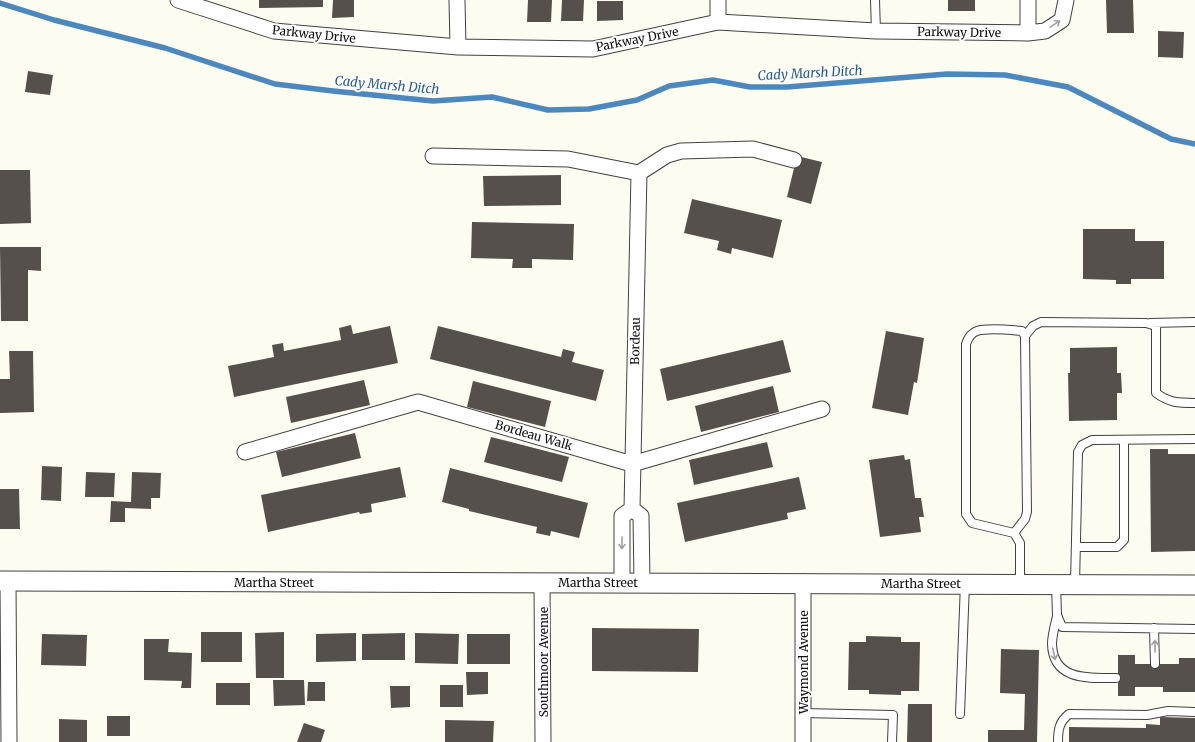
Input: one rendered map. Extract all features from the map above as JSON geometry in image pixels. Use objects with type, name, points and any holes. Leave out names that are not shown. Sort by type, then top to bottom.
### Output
[{"type":"street","points":[[457,0],[458,47]]},
{"type":"street","points":[[718,0],[718,22]]},
{"type":"street","points":[[1028,0],[1028,33]]},
{"type":"street","name":"Parkway Drive","points":[[185,1],[274,31],[458,47],[593,48],[718,22],[876,31],[1028,33],[1045,31],[1062,20],[1066,0]]},
{"type":"street","points":[[434,156],[568,158],[640,173],[668,155],[688,150],[753,149],[794,160]]},
{"type":"street","name":"Bordeau","points":[[632,509],[640,173]]},
{"type":"street","name":"Bordeau Walk","points":[[246,452],[418,402],[632,464]]},
{"type":"street","points":[[632,464],[822,409]]},
{"type":"street","points":[[622,582],[622,516],[632,509],[641,516],[642,582]]},
{"type":"street","points":[[4,581],[9,742]]},
{"type":"street","name":"Martha Street","points":[[4,581],[542,583],[803,582],[1195,585]]},
{"type":"street","name":"Waymond Avenue","points":[[803,582],[803,742]]},
{"type":"street","name":"Southmoor Avenue","points":[[542,583],[543,742]]},
{"type":"lane","points":[[875,0],[876,31]]},
{"type":"lane","points":[[1025,336],[1033,326],[1041,322],[1195,322]]},
{"type":"lane","points":[[1146,323],[1156,326],[1156,393],[1166,400],[1178,403],[1195,403]]},
{"type":"lane","points":[[1014,534],[1025,519],[1027,512],[1025,336],[1022,331],[978,330],[968,337],[966,344],[966,514],[972,523],[1014,534],[1020,543],[1020,584]]},
{"type":"lane","points":[[1116,678],[1082,678],[1066,672],[1056,661],[1052,644],[1057,615],[1076,547],[1078,452],[1082,445],[1092,440],[1195,438]]},
{"type":"lane","points":[[1076,547],[1117,547],[1124,540],[1124,440]]},
{"type":"lane","points":[[960,714],[965,583]]},
{"type":"lane","points":[[1057,615],[1062,627],[1195,629]]},
{"type":"lane","points":[[1154,628],[1155,664]]},
{"type":"lane","points":[[1058,742],[1058,730],[1062,719],[1069,714],[1147,715],[1168,711],[1195,712]]},
{"type":"lane","points":[[803,713],[893,715],[892,742]]},
{"type":"building","points":[[259,0],[323,0],[323,7],[259,8]]},
{"type":"building","points":[[333,0],[354,0],[354,17],[332,18]]},
{"type":"building","points":[[528,0],[552,0],[551,22],[527,22]]},
{"type":"building","points":[[562,0],[584,0],[583,21],[561,21]]},
{"type":"building","points":[[948,0],[975,0],[975,11],[948,11]]},
{"type":"building","points":[[1106,0],[1133,0],[1134,33],[1107,33]]},
{"type":"building","points":[[597,1],[623,1],[623,20],[597,21]]},
{"type":"building","points":[[1158,31],[1184,32],[1183,58],[1158,57]]},
{"type":"building","points":[[28,71],[53,75],[50,95],[25,92]]},
{"type":"building","points":[[797,156],[822,162],[811,204],[787,197]]},
{"type":"building","points":[[0,170],[30,170],[31,223],[0,224]]},
{"type":"building","points":[[561,175],[561,205],[484,206],[483,176]]},
{"type":"building","points":[[692,199],[782,220],[773,258],[732,248],[731,254],[717,250],[719,241],[684,233]]},
{"type":"building","points":[[472,222],[574,224],[573,260],[532,259],[532,268],[512,268],[513,259],[471,258]]},
{"type":"building","points":[[1083,229],[1135,229],[1135,241],[1164,241],[1164,279],[1131,279],[1131,284],[1116,284],[1116,280],[1083,279]]},
{"type":"building","points":[[0,247],[41,247],[41,271],[28,270],[28,321],[1,321]]},
{"type":"building","points":[[351,325],[353,334],[390,326],[398,363],[234,397],[228,366],[274,357],[272,345],[283,343],[284,351],[341,340],[339,328]]},
{"type":"building","points":[[438,326],[561,357],[563,349],[575,352],[572,362],[604,370],[596,401],[430,359]]},
{"type":"building","points":[[886,331],[924,338],[917,383],[914,382],[908,415],[872,408]]},
{"type":"building","points":[[783,340],[791,372],[667,401],[660,369]]},
{"type":"building","points":[[1117,347],[1117,373],[1121,373],[1122,393],[1117,393],[1117,420],[1069,421],[1068,373],[1070,373],[1070,348]]},
{"type":"building","points":[[9,351],[33,351],[34,412],[0,413],[0,379],[10,379]]},
{"type":"building","points":[[364,380],[370,405],[291,423],[286,397]]},
{"type":"building","points":[[473,381],[551,401],[545,427],[467,407]]},
{"type":"building","points":[[773,386],[779,412],[701,432],[695,406]]},
{"type":"building","points":[[355,433],[361,458],[282,477],[276,452]]},
{"type":"building","points":[[491,437],[569,457],[562,482],[484,462]]},
{"type":"building","points":[[767,442],[773,467],[694,485],[689,460]]},
{"type":"building","points":[[1150,449],[1168,449],[1168,454],[1195,454],[1195,551],[1151,552]]},
{"type":"building","points":[[904,455],[905,460],[910,459],[915,498],[921,498],[924,517],[919,517],[921,532],[880,537],[869,460]]},
{"type":"building","points":[[42,466],[62,467],[61,501],[41,500]]},
{"type":"building","points":[[400,467],[406,497],[371,504],[372,512],[360,514],[359,512],[268,532],[261,495]]},
{"type":"building","points":[[450,468],[588,503],[579,538],[551,531],[550,536],[536,533],[537,527],[469,511],[469,509],[442,502]]},
{"type":"building","points":[[86,472],[115,473],[114,497],[85,497]]},
{"type":"building","points":[[132,472],[161,473],[160,498],[151,498],[151,509],[125,508],[125,522],[110,522],[111,501],[131,502]]},
{"type":"building","points":[[799,477],[806,509],[787,513],[788,519],[685,542],[677,503]]},
{"type":"building","points":[[0,489],[19,489],[20,529],[0,529]]},
{"type":"building","points":[[592,628],[699,629],[698,672],[592,671]]},
{"type":"building","points":[[201,632],[242,632],[242,662],[201,662]]},
{"type":"building","points":[[284,632],[284,678],[256,678],[255,633]]},
{"type":"building","points":[[356,633],[356,661],[316,662],[316,634]]},
{"type":"building","points":[[405,633],[405,660],[362,660],[362,634]]},
{"type":"building","points":[[415,633],[459,634],[458,664],[415,663]]},
{"type":"building","points":[[42,634],[87,635],[86,666],[41,665]]},
{"type":"building","points":[[467,634],[510,634],[510,664],[467,664]]},
{"type":"building","points":[[866,636],[901,637],[901,642],[920,642],[919,691],[901,691],[901,695],[869,694],[869,690],[848,690],[849,642],[866,642]]},
{"type":"building","points":[[144,639],[169,639],[168,652],[192,653],[191,688],[181,688],[182,681],[144,680]]},
{"type":"building","points":[[1001,649],[1039,650],[1037,742],[988,742],[988,730],[1024,730],[1025,694],[1000,693]]},
{"type":"building","points":[[1118,655],[1135,655],[1135,664],[1179,664],[1179,658],[1195,658],[1195,692],[1163,692],[1163,687],[1135,687],[1135,696],[1118,696]]},
{"type":"building","points":[[466,672],[488,672],[488,694],[467,695]]},
{"type":"building","points":[[273,680],[304,680],[305,705],[274,706]]},
{"type":"building","points":[[308,682],[325,682],[325,701],[307,701]]},
{"type":"building","points":[[216,683],[250,683],[250,705],[216,705]]},
{"type":"building","points":[[440,685],[463,685],[463,707],[440,707]]},
{"type":"building","points":[[390,686],[410,686],[410,707],[391,708]]},
{"type":"building","points":[[908,704],[932,704],[932,742],[907,742]]},
{"type":"building","points":[[107,716],[130,716],[130,736],[107,736]]},
{"type":"building","points":[[1160,717],[1195,718],[1195,742],[1069,742],[1069,727],[1146,728],[1146,724],[1160,725]]},
{"type":"building","points":[[59,719],[87,720],[87,742],[59,742]]},
{"type":"building","points":[[445,720],[494,721],[493,742],[445,742]]},
{"type":"building","points":[[304,723],[325,730],[321,742],[297,742]]},
{"type":"waterway","name":"Cady Marsh Ditch","points":[[0,3],[54,20],[165,48],[275,84],[333,91],[433,101],[492,97],[548,110],[589,109],[637,100],[669,86],[713,80],[750,87],[787,87],[947,74],[1005,75],[1068,87],[1171,139],[1195,144]]}]
